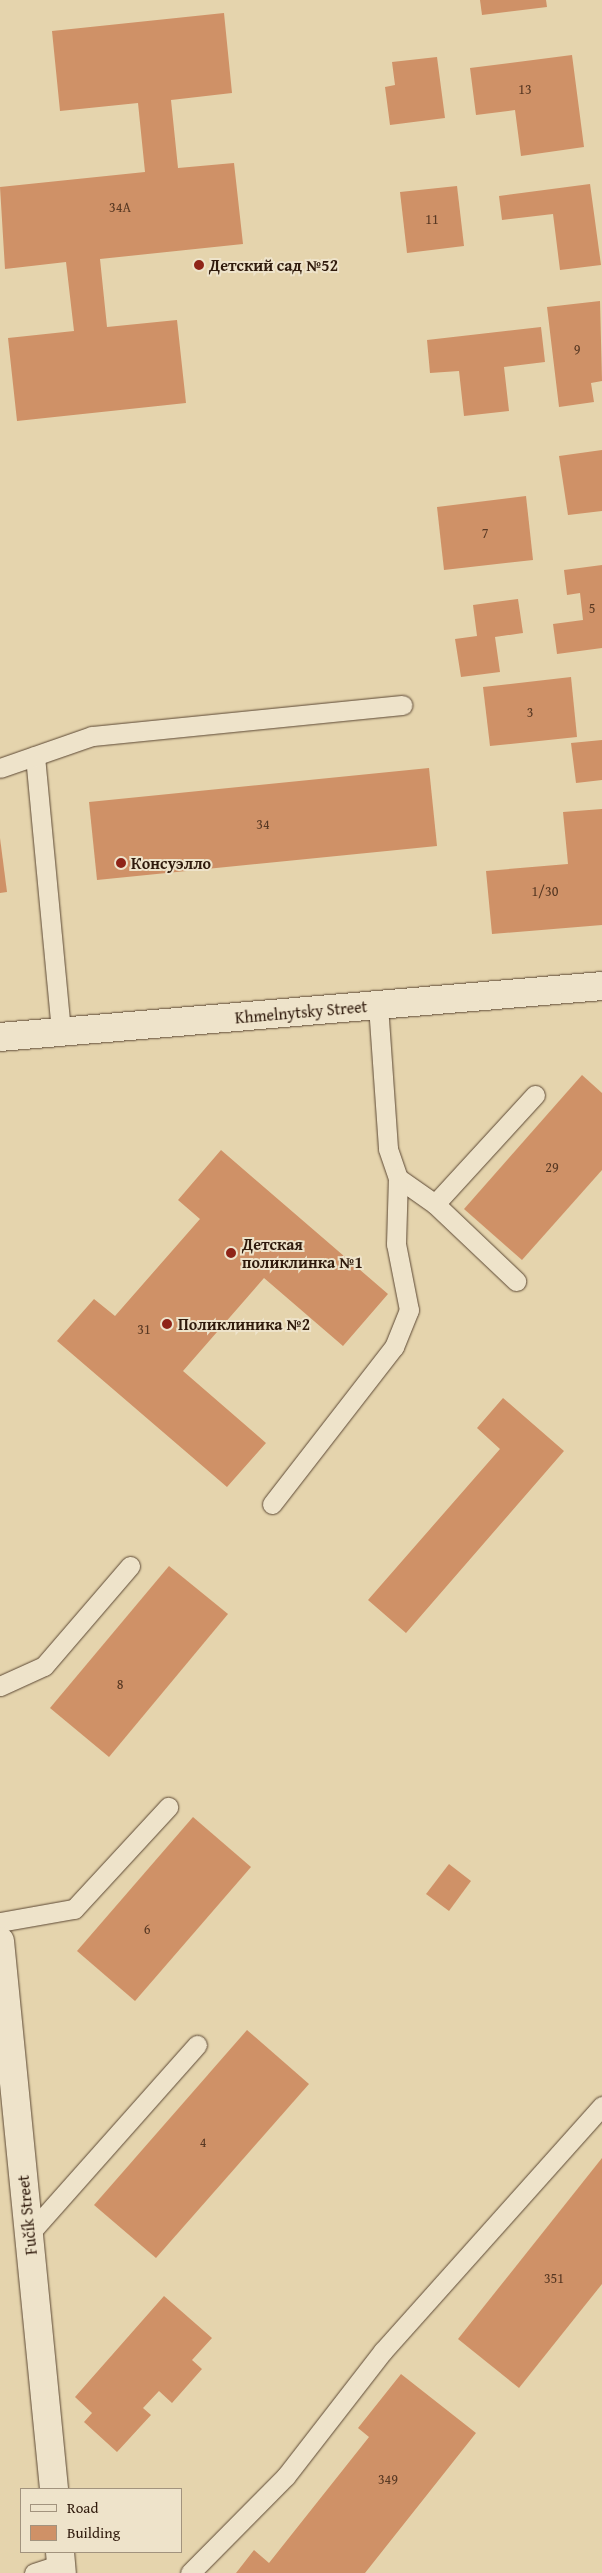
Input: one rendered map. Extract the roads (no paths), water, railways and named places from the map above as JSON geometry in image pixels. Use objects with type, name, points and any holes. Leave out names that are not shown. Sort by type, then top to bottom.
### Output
[{"type":"street","name":"Khmelnytsky Street","points":[[0,1037],[602,986]]},
{"type":"street","name":"Fučík Street","points":[[0,1941],[54,2488]]},
{"type":"lane","points":[[0,768],[92,736],[402,705]]},
{"type":"lane","points":[[35,756],[61,1032]]},
{"type":"lane","points":[[272,1504],[394,1347],[409,1310],[396,1244],[398,1178],[388,1149],[378,1005]]},
{"type":"lane","points":[[435,1204],[535,1095]]},
{"type":"lane","points":[[398,1178],[435,1204],[516,1281]]},
{"type":"lane","points":[[0,1686],[44,1666],[130,1566]]},
{"type":"lane","points":[[0,1922],[74,1909],[168,1807]]},
{"type":"lane","points":[[29,2234],[197,2045]]},
{"type":"lane","points":[[190,2573],[286,2476],[383,2351],[602,2106]]},
{"type":"lane","points":[[34,2573],[61,2563]]},
{"type":"place","name":"Детский сад №52","points":[[199,265]]},
{"type":"place","name":"Консуэлло","points":[[121,863]]},
{"type":"place","name":"Детская поликлинка №1","points":[[231,1253]]},
{"type":"place","name":"Поликлиника №2","points":[[167,1324]]}]
